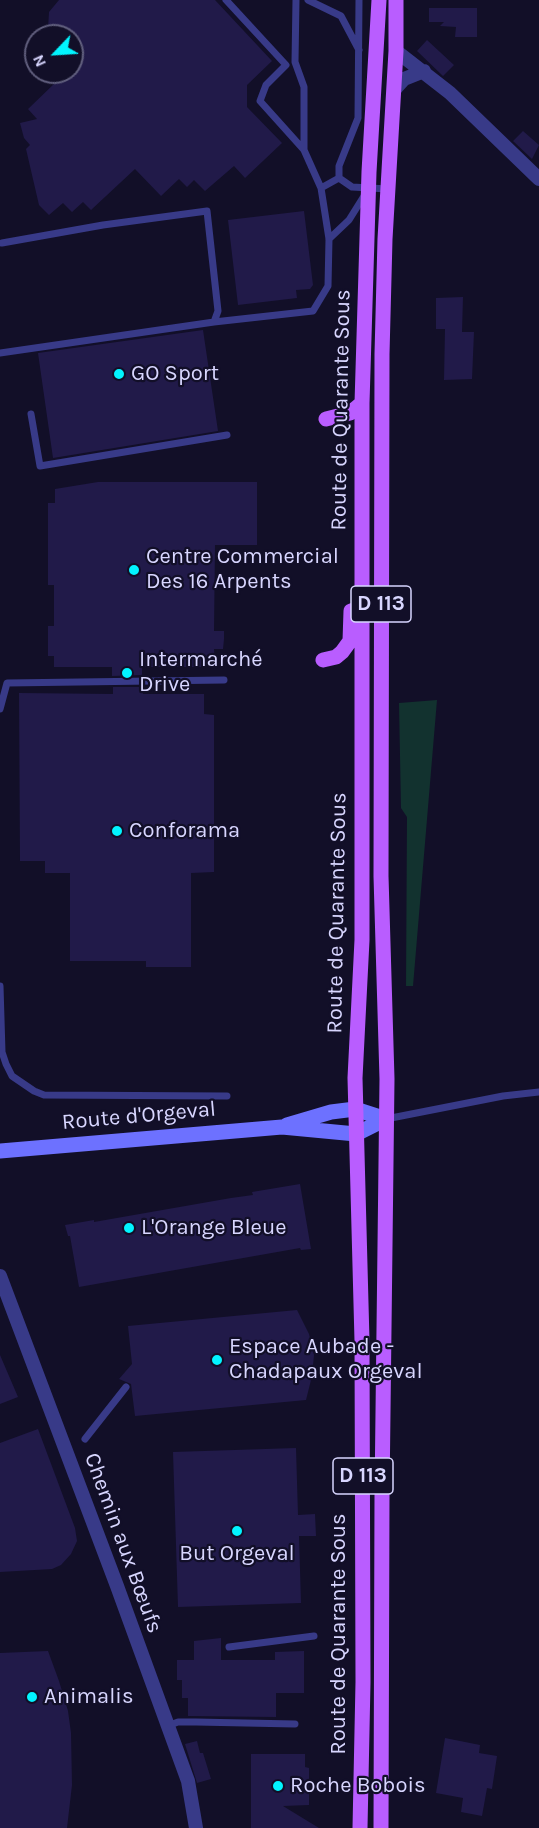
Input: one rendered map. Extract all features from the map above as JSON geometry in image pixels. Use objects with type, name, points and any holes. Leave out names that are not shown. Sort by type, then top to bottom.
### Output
[{"type":"main road","points":[[373,0],[375,70]]},
{"type":"main road","name":"Route de Quarante Sous","points":[[360,1828],[363,1682],[363,1352],[355,1109],[362,919],[362,403],[369,189],[379,0]]},
{"type":"main road","name":"Route de Quarante Sous","points":[[381,1828],[387,1070],[381,876],[382,354],[398,0]]},
{"type":"main road","points":[[326,419],[350,413],[362,403]]},
{"type":"main road","points":[[323,660],[336,657],[342,652],[350,641],[351,611],[362,608]]},
{"type":"street","points":[[396,51],[450,93],[539,179]]},
{"type":"street","points":[[394,90],[404,79],[424,71]]},
{"type":"street","points":[[355,1109],[386,1119]]},
{"type":"street","name":"Route d'Orgeval","points":[[282,1127],[331,1112],[355,1109]]},
{"type":"street","points":[[356,1134],[386,1119]]},
{"type":"street","name":"Route d'Orgeval","points":[[0,1151],[282,1127],[356,1134]]},
{"type":"street","name":"Chemin aux Bœufs","points":[[0,1276],[188,1781],[196,1828]]},
{"type":"lane","points":[[226,0],[286,65]]},
{"type":"lane","points":[[296,0],[295,62],[304,87],[304,150]]},
{"type":"lane","points":[[308,0],[341,16],[360,51]]},
{"type":"lane","points":[[339,178],[339,166],[358,118],[359,0]]},
{"type":"lane","points":[[0,353],[214,322],[313,311],[328,286],[329,239],[321,188],[304,150],[260,101],[266,85],[286,65],[295,62]]},
{"type":"lane","points":[[321,188],[339,178]]},
{"type":"lane","points":[[339,178],[352,187],[388,189]]},
{"type":"lane","points":[[329,239],[349,220],[369,189]]},
{"type":"lane","points":[[2,243],[103,225],[207,211],[218,311],[214,322]]},
{"type":"lane","points":[[31,414],[40,466],[227,435]]},
{"type":"lane","points":[[0,709],[7,683],[224,680]]},
{"type":"lane","points":[[0,986],[2,1052],[12,1076],[34,1091],[44,1095],[227,1096]]},
{"type":"lane","points":[[386,1119],[502,1096],[539,1092]]},
{"type":"lane","points":[[85,1439],[126,1387]]},
{"type":"lane","points":[[229,1647],[314,1636]]},
{"type":"lane","points":[[167,1726],[178,1722],[295,1724]]},
{"type":"green space","points":[[437,700],[413,986],[406,986],[407,817],[401,808],[399,703]]},
{"type":"building","points":[[59,0],[215,0],[272,61],[247,85],[247,107],[282,143],[245,178],[234,166],[205,191],[194,180],[187,187],[179,179],[161,196],[135,169],[91,210],[83,202],[72,212],[63,203],[49,215],[39,205],[26,149],[30,145],[24,138],[20,123],[37,119],[28,109],[54,84],[84,84],[84,24],[48,24],[49,12]]},
{"type":"building","points":[[429,8],[477,8],[477,37],[455,37],[456,27],[440,26],[444,22],[429,22]]},
{"type":"building","points":[[427,40],[454,65],[443,76],[417,51]]},
{"type":"building","points":[[523,131],[539,145],[532,159],[513,141]]},
{"type":"building","points":[[304,211],[313,285],[310,289],[296,290],[297,298],[238,305],[228,220]]},
{"type":"building","points":[[463,297],[462,332],[474,332],[472,379],[444,380],[445,329],[436,329],[436,298]]},
{"type":"building","name":"GO Sport","points":[[203,330],[218,431],[53,458],[38,353]]},
{"type":"building","name":"Centre Commercial Des 16 Arpents","points":[[98,482],[257,482],[257,545],[215,545],[214,631],[224,631],[224,639],[223,649],[214,649],[215,665],[142,667],[142,675],[112,676],[112,667],[54,667],[54,656],[48,656],[48,626],[54,626],[54,585],[48,585],[48,503],[55,503],[55,489]]},
{"type":"building","name":"Conforama","points":[[113,687],[143,687],[143,694],[204,694],[204,714],[214,715],[214,872],[191,873],[191,967],[146,967],[146,961],[70,961],[70,873],[45,873],[45,861],[20,861],[19,693],[113,694]]},
{"type":"building","points":[[300,1184],[311,1249],[301,1250],[300,1248],[79,1287],[70,1236],[68,1236],[65,1225],[253,1195],[252,1192]]},
{"type":"building","name":"Espace Aubade - Chadapaux Orgeval","points":[[297,1310],[309,1334],[314,1355],[306,1400],[135,1416],[131,1384],[119,1379],[132,1364],[128,1326]]},
{"type":"building","points":[[0,1355],[18,1397],[0,1404]]},
{"type":"building","points":[[38,1429],[75,1528],[77,1541],[71,1554],[61,1565],[52,1569],[0,1572],[0,1443]]},
{"type":"building","name":"But Orgeval","points":[[296,1448],[298,1515],[315,1514],[316,1536],[299,1536],[301,1603],[178,1607],[173,1452]]},
{"type":"building","points":[[221,1638],[221,1660],[275,1660],[275,1652],[304,1651],[304,1693],[276,1693],[276,1717],[188,1716],[188,1698],[182,1698],[182,1680],[177,1680],[177,1660],[194,1660],[194,1641]]},
{"type":"building","points":[[48,1651],[68,1711],[71,1733],[72,1785],[67,1828],[0,1828],[0,1653]]},
{"type":"building","points":[[445,1738],[480,1745],[479,1753],[497,1756],[492,1789],[487,1788],[482,1816],[461,1812],[463,1798],[436,1793]]},
{"type":"building","points":[[197,1741],[211,1779],[197,1783],[185,1744]]},
{"type":"building","name":"Roche Bobois","points":[[251,1754],[305,1754],[305,1767],[309,1768],[309,1805],[283,1806],[319,1828],[251,1828]]},
{"type":"place","name":"GO Sport","points":[[119,374]]},
{"type":"place","name":"Centre Commercial Des 16 Arpents","points":[[134,570]]},
{"type":"place","name":"Intermarché Drive","points":[[127,673]]},
{"type":"place","name":"Conforama","points":[[117,831]]},
{"type":"place","name":"L'Orange Bleue","points":[[129,1228]]},
{"type":"place","name":"Espace Aubade - Chadapaux Orgeval","points":[[217,1360]]},
{"type":"place","name":"But Orgeval","points":[[237,1531]]},
{"type":"place","name":"Animalis","points":[[32,1697]]},
{"type":"place","name":"Roche Bobois","points":[[278,1786]]}]
